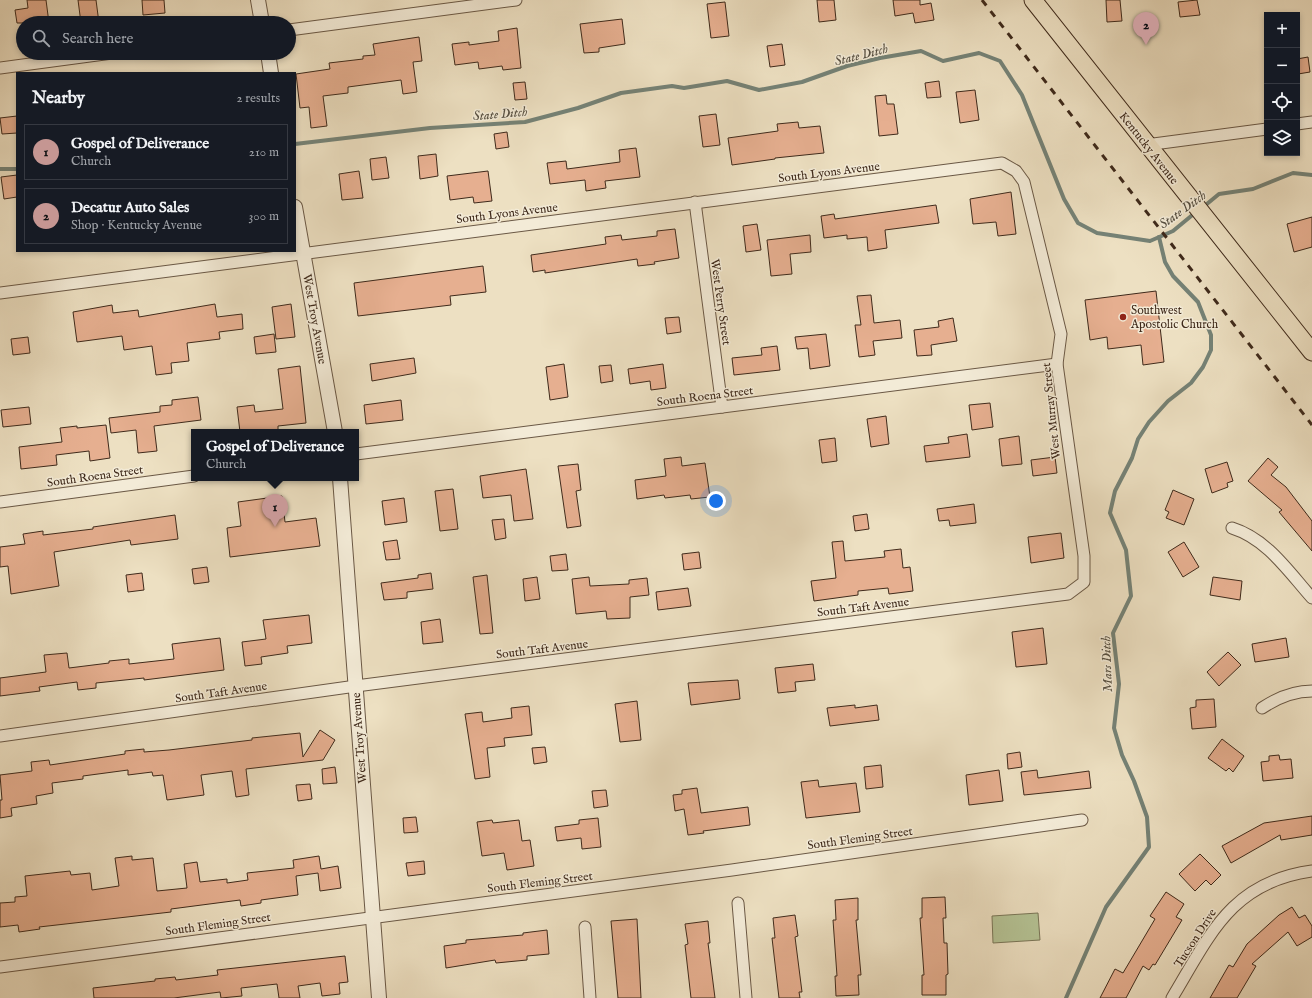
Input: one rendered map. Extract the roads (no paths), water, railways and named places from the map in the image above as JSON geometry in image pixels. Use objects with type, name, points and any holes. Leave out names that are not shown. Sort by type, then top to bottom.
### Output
[{"type":"main road","name":"Kentucky Avenue","points":[[1032,0],[1312,352]]},
{"type":"street","points":[[258,0],[261,16]]},
{"type":"street","points":[[296,29],[516,0]]},
{"type":"street","points":[[0,68],[60,60]]},
{"type":"street","points":[[269,60],[271,72]]},
{"type":"street","points":[[1300,124],[1312,122]]},
{"type":"street","points":[[1146,145],[1264,128]]},
{"type":"street","name":"South Lyons Avenue","points":[[0,293],[1002,163],[1016,171]]},
{"type":"street","name":"West Murray Street","points":[[1016,171],[1024,182],[1061,334],[1057,364],[1084,556],[1084,582]]},
{"type":"street","name":"West Perry Street","points":[[695,202],[722,407]]},
{"type":"street","name":"West Troy Avenue","points":[[296,213],[334,429]]},
{"type":"street","name":"South Roena Street","points":[[359,454],[1057,364]]},
{"type":"street","name":"South Roena Street","points":[[0,502],[191,476]]},
{"type":"street","name":"West Troy Avenue","points":[[340,481],[379,998]]},
{"type":"street","points":[[1232,528],[1247,534],[1263,544],[1312,598]]},
{"type":"street","name":"South Taft Avenue","points":[[0,736],[356,686],[1068,594],[1084,582]]},
{"type":"street","points":[[1262,708],[1277,699],[1293,694],[1312,691]]},
{"type":"street","name":"South Fleming Street","points":[[0,967],[372,916],[732,870],[1082,820]]},
{"type":"street","name":"Tucson Drive","points":[[1172,998],[1215,927],[1238,902],[1272,881],[1284,876],[1312,871]]},
{"type":"street","points":[[738,903],[746,998]]},
{"type":"street","points":[[585,926],[590,998]]},
{"type":"waterway","name":"State Ditch","points":[[296,144],[430,128],[525,122],[578,108],[621,93],[672,86],[684,88],[727,81],[759,90],[802,82],[847,66],[880,58],[921,51],[943,61],[979,53],[1000,61],[1022,95],[1064,199],[1078,223],[1097,233],[1150,241],[1173,231],[1196,212]]},
{"type":"waterway","name":"State Ditch","points":[[0,169],[16,169]]},
{"type":"waterway","name":"State Ditch","points":[[1202,208],[1219,194],[1253,189],[1293,173],[1312,175]]},
{"type":"waterway","name":"Mars Ditch","points":[[1066,998],[1106,907],[1149,847],[1147,817],[1134,781],[1122,755],[1114,728],[1119,684],[1113,633],[1131,596],[1126,550],[1110,513],[1115,491],[1132,458],[1138,439],[1149,422],[1168,401],[1191,383],[1203,367],[1211,350],[1211,335],[1198,302],[1173,276],[1165,262],[1159,237]]},
{"type":"railway","points":[[982,0],[1312,425]]},
{"type":"place","name":"Decatur Auto Sales","points":[[1146,45]]},
{"type":"place","name":"Southwest Apostolic Church","points":[[1123,317]]},
{"type":"place","name":"Gospel of Deliverance","points":[[275,527]]}]
